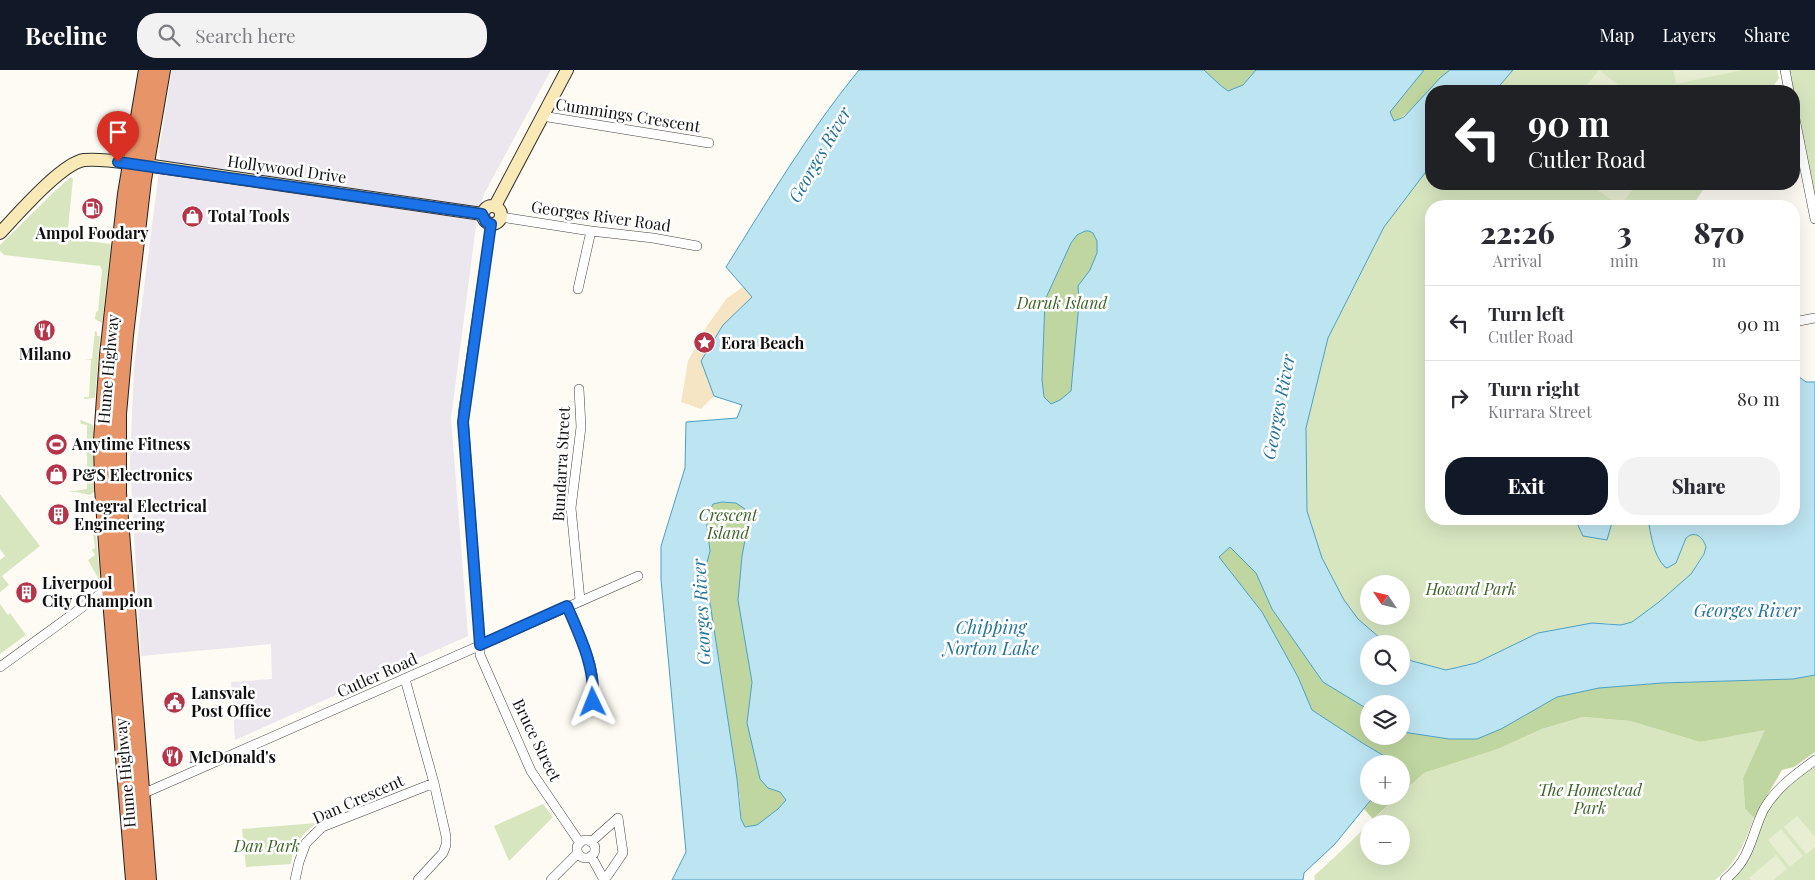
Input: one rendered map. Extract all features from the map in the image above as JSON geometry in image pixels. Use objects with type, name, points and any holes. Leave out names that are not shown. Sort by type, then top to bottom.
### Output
[{"type":"highway","name":"Hume Highway","points":[[134,880],[134,796],[117,453],[118,414],[147,70]]},
{"type":"highway","name":"Hume Highway","points":[[148,880],[134,796],[110,587],[103,488],[103,415],[108,355],[138,164],[162,70]]},
{"type":"street","points":[[492,215],[567,70]]},
{"type":"street","points":[[1785,70],[1788,85]]},
{"type":"street","name":"Cummings Crescent","points":[[542,116],[709,143]]},
{"type":"street","points":[[1800,144],[1815,219]]},
{"type":"street","name":"Hollywood Drive","points":[[0,233],[66,169],[79,162],[107,160],[492,215]]},
{"type":"street","name":"Georges River Road","points":[[492,215],[697,246]]},
{"type":"street","name":"Bruce Street","points":[[492,215],[463,422],[480,655],[532,771],[580,843]]},
{"type":"street","points":[[578,289],[591,231]]},
{"type":"street","points":[[1800,321],[1815,318]]},
{"type":"street","name":"Bundarra Street","points":[[579,389],[582,427],[571,508],[580,600]]},
{"type":"street","name":"Cutler Road","points":[[134,796],[638,576]]},
{"type":"street","points":[[0,667],[110,587]]},
{"type":"street","points":[[567,606],[590,663],[594,690],[590,711]]},
{"type":"street","points":[[405,679],[434,783],[444,826],[446,845],[438,859],[418,880]]},
{"type":"street","points":[[1725,880],[1737,869],[1745,857],[1758,821],[1773,796],[1792,777],[1815,760]]},
{"type":"street","name":"Dan Crescent","points":[[295,880],[306,843],[322,828],[434,783]]},
{"type":"street","points":[[591,842],[618,818],[623,853],[604,879],[592,856]]},
{"type":"street","points":[[584,840],[591,842],[595,849],[592,856],[583,857],[578,853],[577,848],[584,840]]},
{"type":"street","points":[[551,880],[578,853]]},
{"type":"shaded area","points":[[172,70],[551,70],[484,194],[476,226],[451,418],[468,636],[235,740],[231,682],[272,679],[271,644],[141,656],[130,464],[134,366],[158,179],[159,150]]},
{"type":"green space","points":[[1204,70],[1256,70],[1243,85],[1228,91]]},
{"type":"green space","points":[[1424,70],[1450,70],[1435,85],[1425,85],[1425,96],[1402,117],[1394,121],[1389,112]]},
{"type":"green space","points":[[1513,70],[1777,70],[1779,78],[1774,85],[1500,85]]},
{"type":"green space","points":[[1599,70],[1618,85],[1587,85]]},
{"type":"green space","points":[[1673,70],[1742,70],[1676,84]]},
{"type":"green space","points":[[1789,70],[1815,70],[1815,208],[1800,128],[1800,85],[1792,85]]},
{"type":"green space","name":"Howard Park","points":[[1425,173],[1425,190],[1703,190],[1696,200],[1425,200],[1425,525],[1649,525],[1652,540],[1671,566],[1678,558],[1686,538],[1693,535],[1701,537],[1706,546],[1704,553],[1691,574],[1659,602],[1632,622],[1621,625],[1606,623],[1538,633],[1476,663],[1446,670],[1412,661],[1410,660],[1410,635],[1377,635],[1365,625],[1410,625],[1410,575],[1360,575],[1360,621],[1344,600],[1322,558],[1307,511],[1306,428],[1328,338],[1384,227]]},
{"type":"green space","points":[[71,177],[73,179],[67,238],[111,244],[102,323],[95,319],[96,312],[98,311],[102,270],[100,266],[4,255],[0,251],[0,245]]},
{"type":"green space","points":[[1597,190],[1632,190],[1625,200],[1612,200]]},
{"type":"green space","name":"Daruk Island","points":[[1085,231],[1093,233],[1097,241],[1097,253],[1090,270],[1078,286],[1079,303],[1071,391],[1060,400],[1051,404],[1044,397],[1042,380],[1045,300],[1071,243],[1077,235]]},
{"type":"green space","points":[[95,331],[97,336],[100,336],[95,398],[84,399],[84,397],[89,397],[91,360],[85,359],[92,359]]},
{"type":"green space","points":[[81,420],[93,425],[94,492],[90,495],[67,492],[87,489],[87,425],[81,424]]},
{"type":"green space","points":[[0,494],[40,546],[2,576],[9,585],[0,592],[0,560],[5,556],[0,549]]},
{"type":"green space","name":"Crescent Island","points":[[722,502],[736,503],[745,509],[748,524],[742,556],[738,600],[752,682],[747,723],[768,788],[780,792],[786,800],[778,809],[757,825],[744,827],[741,819],[740,799],[705,569],[710,551],[706,518],[713,504]]},
{"type":"green space","points":[[92,525],[95,525],[100,578],[97,583],[88,589],[86,586],[98,578],[88,560],[95,555],[92,550],[95,548]]},
{"type":"green space","points":[[1230,547],[1256,573],[1272,609],[1323,682],[1360,705],[1360,741],[1312,710],[1298,677],[1262,612],[1219,557]]},
{"type":"green space","points":[[0,604],[8,615],[10,613],[26,635],[0,654]]},
{"type":"green space","points":[[1815,675],[1815,752],[1794,767],[1782,770],[1754,818],[1745,809],[1743,778],[1765,730],[1700,742],[1630,721],[1583,717],[1542,729],[1498,749],[1424,773],[1410,786],[1410,755],[1383,755],[1366,745],[1410,745],[1410,731],[1501,729],[1557,697],[1599,688],[1662,683],[1793,679]]},
{"type":"green space","name":"The Homestead Park","points":[[1583,717],[1630,721],[1700,742],[1766,729],[1743,778],[1745,809],[1754,818],[1743,845],[1734,860],[1723,874],[1715,880],[1315,880],[1314,876],[1360,832],[1360,865],[1410,865],[1410,815],[1378,815],[1389,805],[1410,805],[1410,786],[1424,773],[1498,749],[1542,729]]},
{"type":"green space","points":[[1815,766],[1815,880],[1731,880],[1763,816],[1790,785]]},
{"type":"green space","points":[[543,804],[553,817],[509,861],[494,826]]},
{"type":"green space","points":[[1367,805],[1388,805],[1377,815],[1369,815],[1364,809]]},
{"type":"green space","points":[[1797,816],[1815,837],[1815,847],[1806,854],[1784,827]]},
{"type":"green space","name":"Dan Park","points":[[317,823],[299,840],[291,864],[246,867],[242,829]]},
{"type":"green space","points":[[1781,829],[1803,856],[1790,867],[1768,840]]},
{"type":"green space","points":[[1776,855],[1787,869],[1773,880],[1751,880],[1749,878]]},
{"type":"sand","name":"Eora Beach","points":[[743,287],[752,297],[723,325],[701,361],[714,396],[701,409],[681,402],[688,361],[707,326],[727,298]]},
{"type":"water","name":"Chipping Norton Lake","points":[[859,70],[1204,70],[1228,91],[1243,85],[1256,70],[1424,70],[1390,112],[1394,121],[1404,117],[1425,94],[1425,173],[1384,227],[1328,338],[1306,428],[1307,511],[1322,558],[1344,600],[1360,621],[1360,625],[1365,625],[1377,635],[1360,635],[1360,685],[1410,685],[1410,660],[1446,670],[1476,663],[1538,633],[1592,623],[1621,625],[1632,622],[1659,602],[1691,574],[1704,554],[1706,547],[1703,540],[1698,536],[1689,536],[1686,538],[1676,563],[1667,568],[1655,551],[1649,525],[1800,525],[1800,378],[1806,382],[1815,382],[1815,675],[1793,679],[1662,683],[1599,688],[1557,697],[1501,729],[1477,739],[1449,739],[1410,733],[1410,695],[1360,695],[1360,705],[1323,682],[1272,609],[1256,573],[1230,547],[1219,557],[1262,612],[1298,677],[1312,710],[1360,741],[1360,745],[1366,745],[1383,755],[1360,755],[1360,805],[1367,805],[1335,844],[1304,873],[1303,880],[672,880],[686,852],[661,580],[661,546],[685,468],[686,422],[737,418],[742,405],[714,396],[701,361],[723,325],[752,297],[726,267],[823,117]],"holes":[[[1085,231],[1093,233],[1097,241],[1097,253],[1090,270],[1078,286],[1079,303],[1071,391],[1060,400],[1051,404],[1044,397],[1042,380],[1045,300],[1071,243],[1077,235]],[[722,502],[736,503],[745,509],[748,524],[742,556],[738,600],[752,682],[747,723],[760,779],[768,788],[780,792],[786,800],[778,809],[757,825],[745,827],[741,819],[737,779],[705,570],[710,551],[706,518],[713,504]]]},
{"type":"water","name":"Chipping Norton Lake","points":[[1450,70],[1513,70],[1500,85],[1434,85]]},
{"type":"water","points":[[1578,525],[1611,525],[1607,540],[1583,536]]},
{"type":"place","name":"Ampol Foodary","points":[[92,209]]},
{"type":"place","name":"Total Tools","points":[[192,216]]},
{"type":"place","name":"Milano","points":[[45,330]]},
{"type":"place","name":"Eora Beach","points":[[705,343]]},
{"type":"place","name":"Anytime Fitness","points":[[56,444]]},
{"type":"place","name":"P&S Electronics","points":[[56,475]]},
{"type":"place","name":"Integral Electrical Engineering","points":[[58,515]]},
{"type":"place","name":"Liverpool City Champion","points":[[26,592]]},
{"type":"place","name":"Lansvale Post Office","points":[[175,702]]},
{"type":"place","name":"McDonald's","points":[[173,757]]},
{"type":"route","points":[[118,162],[471,211],[482,214],[484,220],[491,224],[464,404],[463,422],[480,645],[567,606],[590,663],[594,690],[593,702]]},
{"type":"water label","name":"Georges River","points":[[820,155]]},
{"type":"water label","name":"Georges River","points":[[1279,407]]},
{"type":"water label","name":"Georges River","points":[[1747,611]]},
{"type":"water label","name":"Georges River","points":[[702,612]]}]
